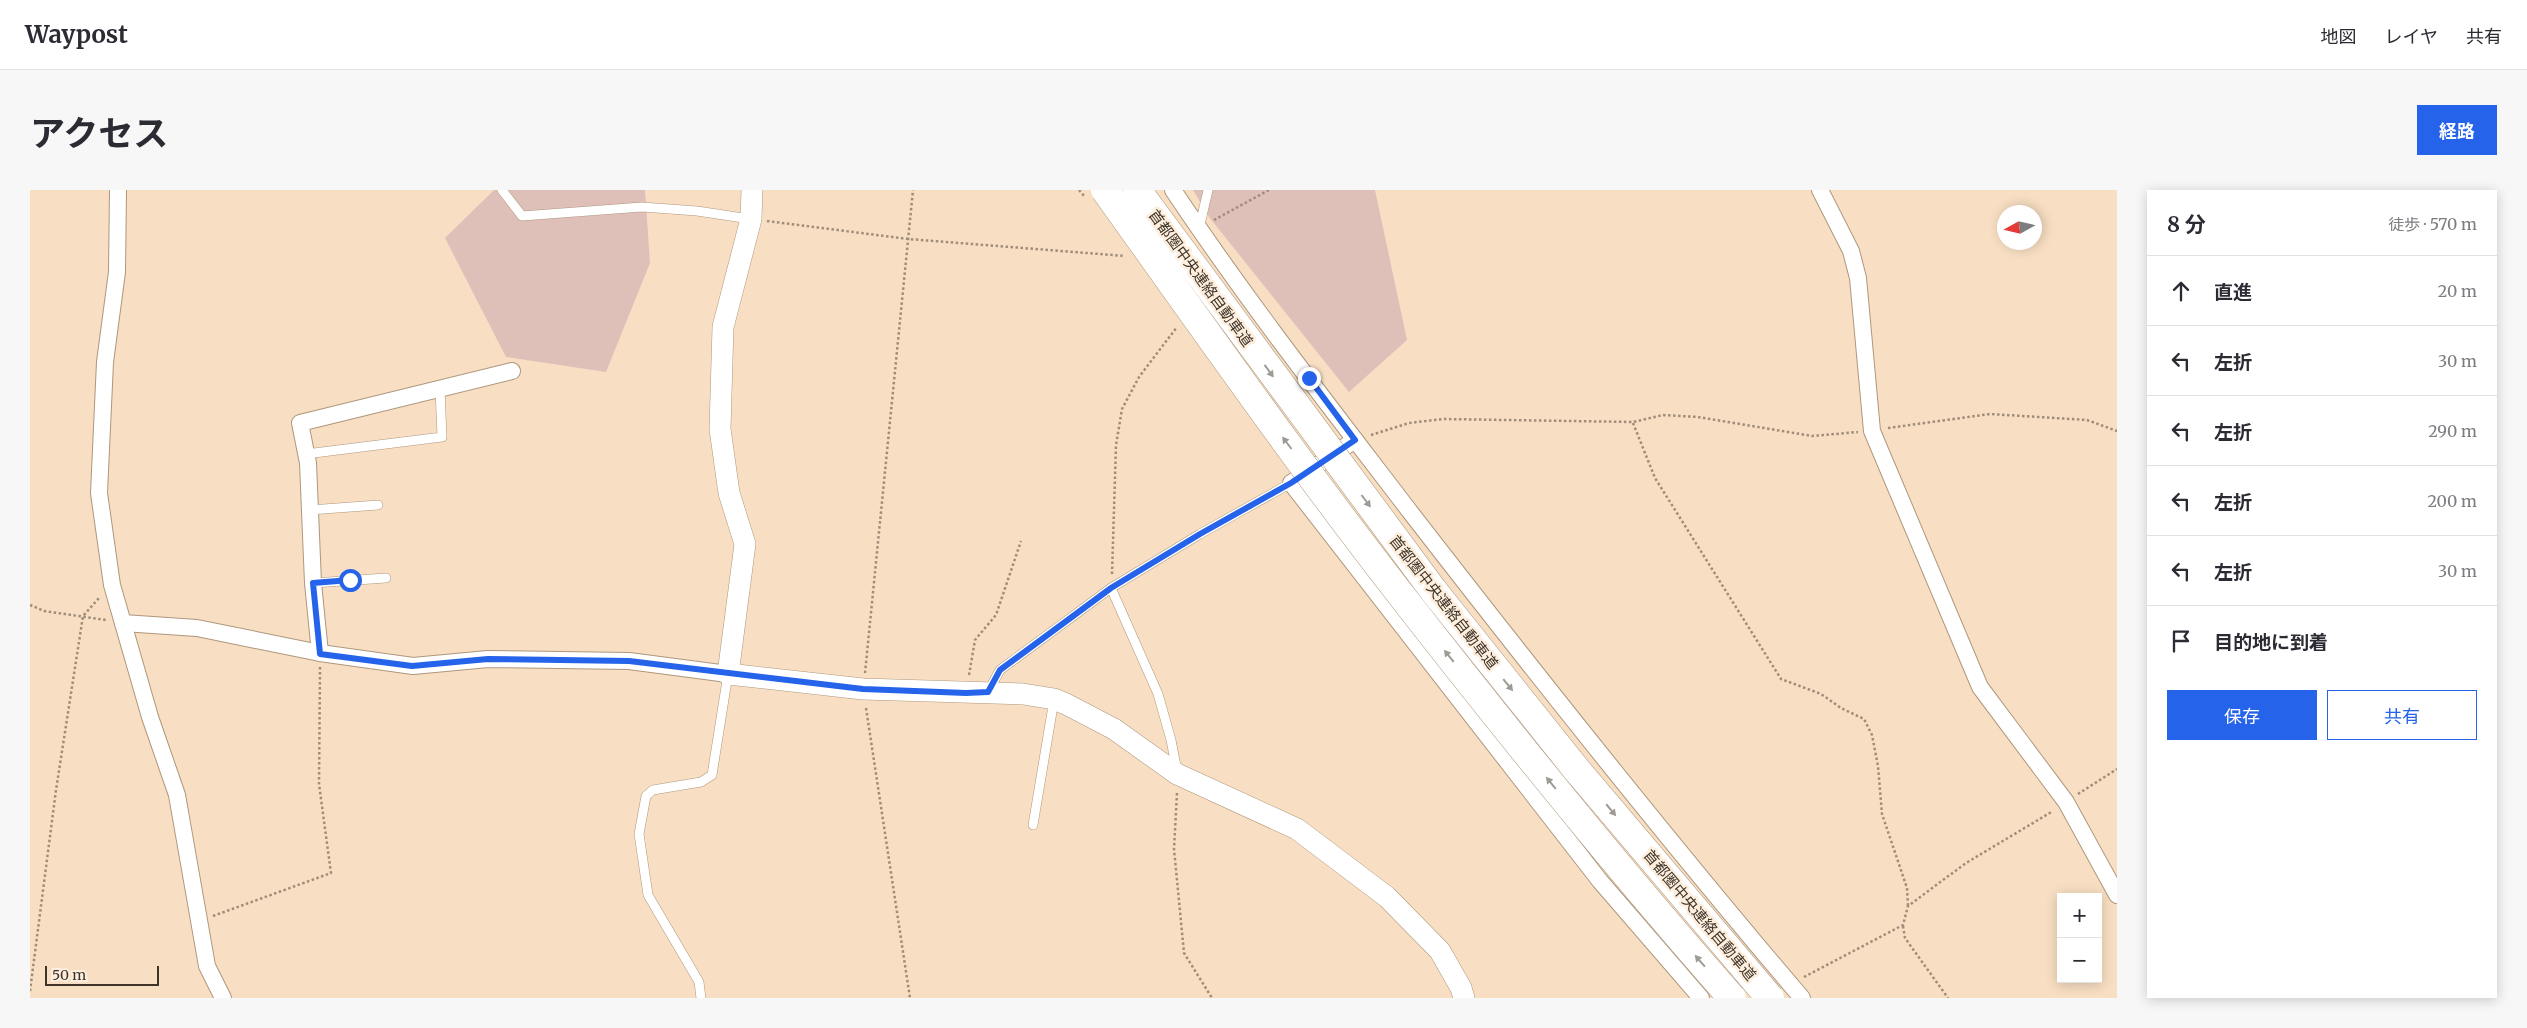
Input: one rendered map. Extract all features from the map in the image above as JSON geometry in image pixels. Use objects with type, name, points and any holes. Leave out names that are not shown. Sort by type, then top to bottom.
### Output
[{"type":"highway","name":"首都圏中央連絡自動車道","points":[[1105,190],[1274,426],[1411,608],[1638,888],[1732,998]]},
{"type":"highway","name":"首都圏中央連絡自動車道","points":[[1137,190],[1433,590],[1576,769],[1781,991]]},
{"type":"street","points":[[118,190],[117,272],[105,362],[99,493],[112,585],[150,717],[177,794],[207,966],[223,998]]},
{"type":"street","points":[[728,674],[745,544],[729,493],[720,429],[723,327],[751,219],[752,190]]},
{"type":"street","points":[[1172,190],[1355,440],[1781,991],[1802,998]]},
{"type":"street","points":[[1820,190],[1851,251],[1858,278],[1872,431],[1980,687],[2066,802],[2117,894]]},
{"type":"street","points":[[320,654],[313,583],[306,454],[300,423],[512,371]]},
{"type":"street","points":[[1355,440],[1291,483],[1600,881],[1701,998]]},
{"type":"street","points":[[122,623],[197,628],[320,654],[412,666],[488,659],[629,661],[863,689],[966,693],[988,692],[1023,694],[1054,699],[1114,728],[1178,774],[1297,829],[1387,897],[1440,951],[1461,988],[1464,998]]},
{"type":"lane","points":[[502,190],[522,216],[642,206],[697,211],[751,219]]},
{"type":"lane","points":[[1199,229],[1208,190]]},
{"type":"lane","points":[[306,454],[442,437],[440,389]]},
{"type":"lane","points":[[988,692],[1000,670],[1111,588],[1200,534],[1291,483]]},
{"type":"lane","points":[[310,510],[378,505]]},
{"type":"lane","points":[[313,583],[386,578]]},
{"type":"lane","points":[[1111,588],[1158,694],[1172,740],[1178,774]]},
{"type":"lane","points":[[701,998],[698,982],[648,895],[639,834],[646,796],[653,790],[701,782],[712,776],[728,674]]},
{"type":"lane","points":[[1033,825],[1054,699]]},
{"type":"path","points":[[910,998],[863,689],[913,190]]},
{"type":"path","points":[[1199,229],[1269,190]]},
{"type":"path","points":[[751,219],[908,239],[1126,256]]},
{"type":"path","points":[[1111,588],[1116,445],[1122,409],[1139,377],[1183,320]]},
{"type":"path","points":[[1355,440],[1409,424],[1443,418],[1633,422],[1672,416],[1698,417],[1812,436],[1872,431],[1990,414],[2088,420],[2117,431]]},
{"type":"path","points":[[1633,422],[1655,478],[1781,679],[1821,694],[1841,708],[1864,719],[1872,735],[1878,766],[1882,814],[1907,888],[1908,906],[1903,926],[1904,938],[1948,998]]},
{"type":"path","points":[[966,693],[975,640],[996,615],[1021,541]]},
{"type":"path","points":[[30,991],[56,790],[83,616],[112,585]]},
{"type":"path","points":[[30,605],[44,611],[122,623]]},
{"type":"path","points":[[198,922],[331,873],[319,784],[320,654]]},
{"type":"path","points":[[1908,906],[1966,863],[2117,769]]},
{"type":"path","points":[[1178,774],[1174,849],[1184,953],[1212,998]]},
{"type":"path","points":[[1781,991],[1903,926]]},
{"type":"shaded area","points":[[494,190],[645,190],[650,263],[606,372],[506,357],[445,238]]},
{"type":"shaded area","points":[[1193,190],[1375,190],[1407,340],[1349,392],[1209,217]]},
{"type":"route","points":[[350,580],[313,583],[320,654],[412,666],[488,659],[629,661],[863,689],[966,693],[988,692],[1000,670],[1111,588],[1200,534],[1291,483],[1355,440],[1309,378]]}]
